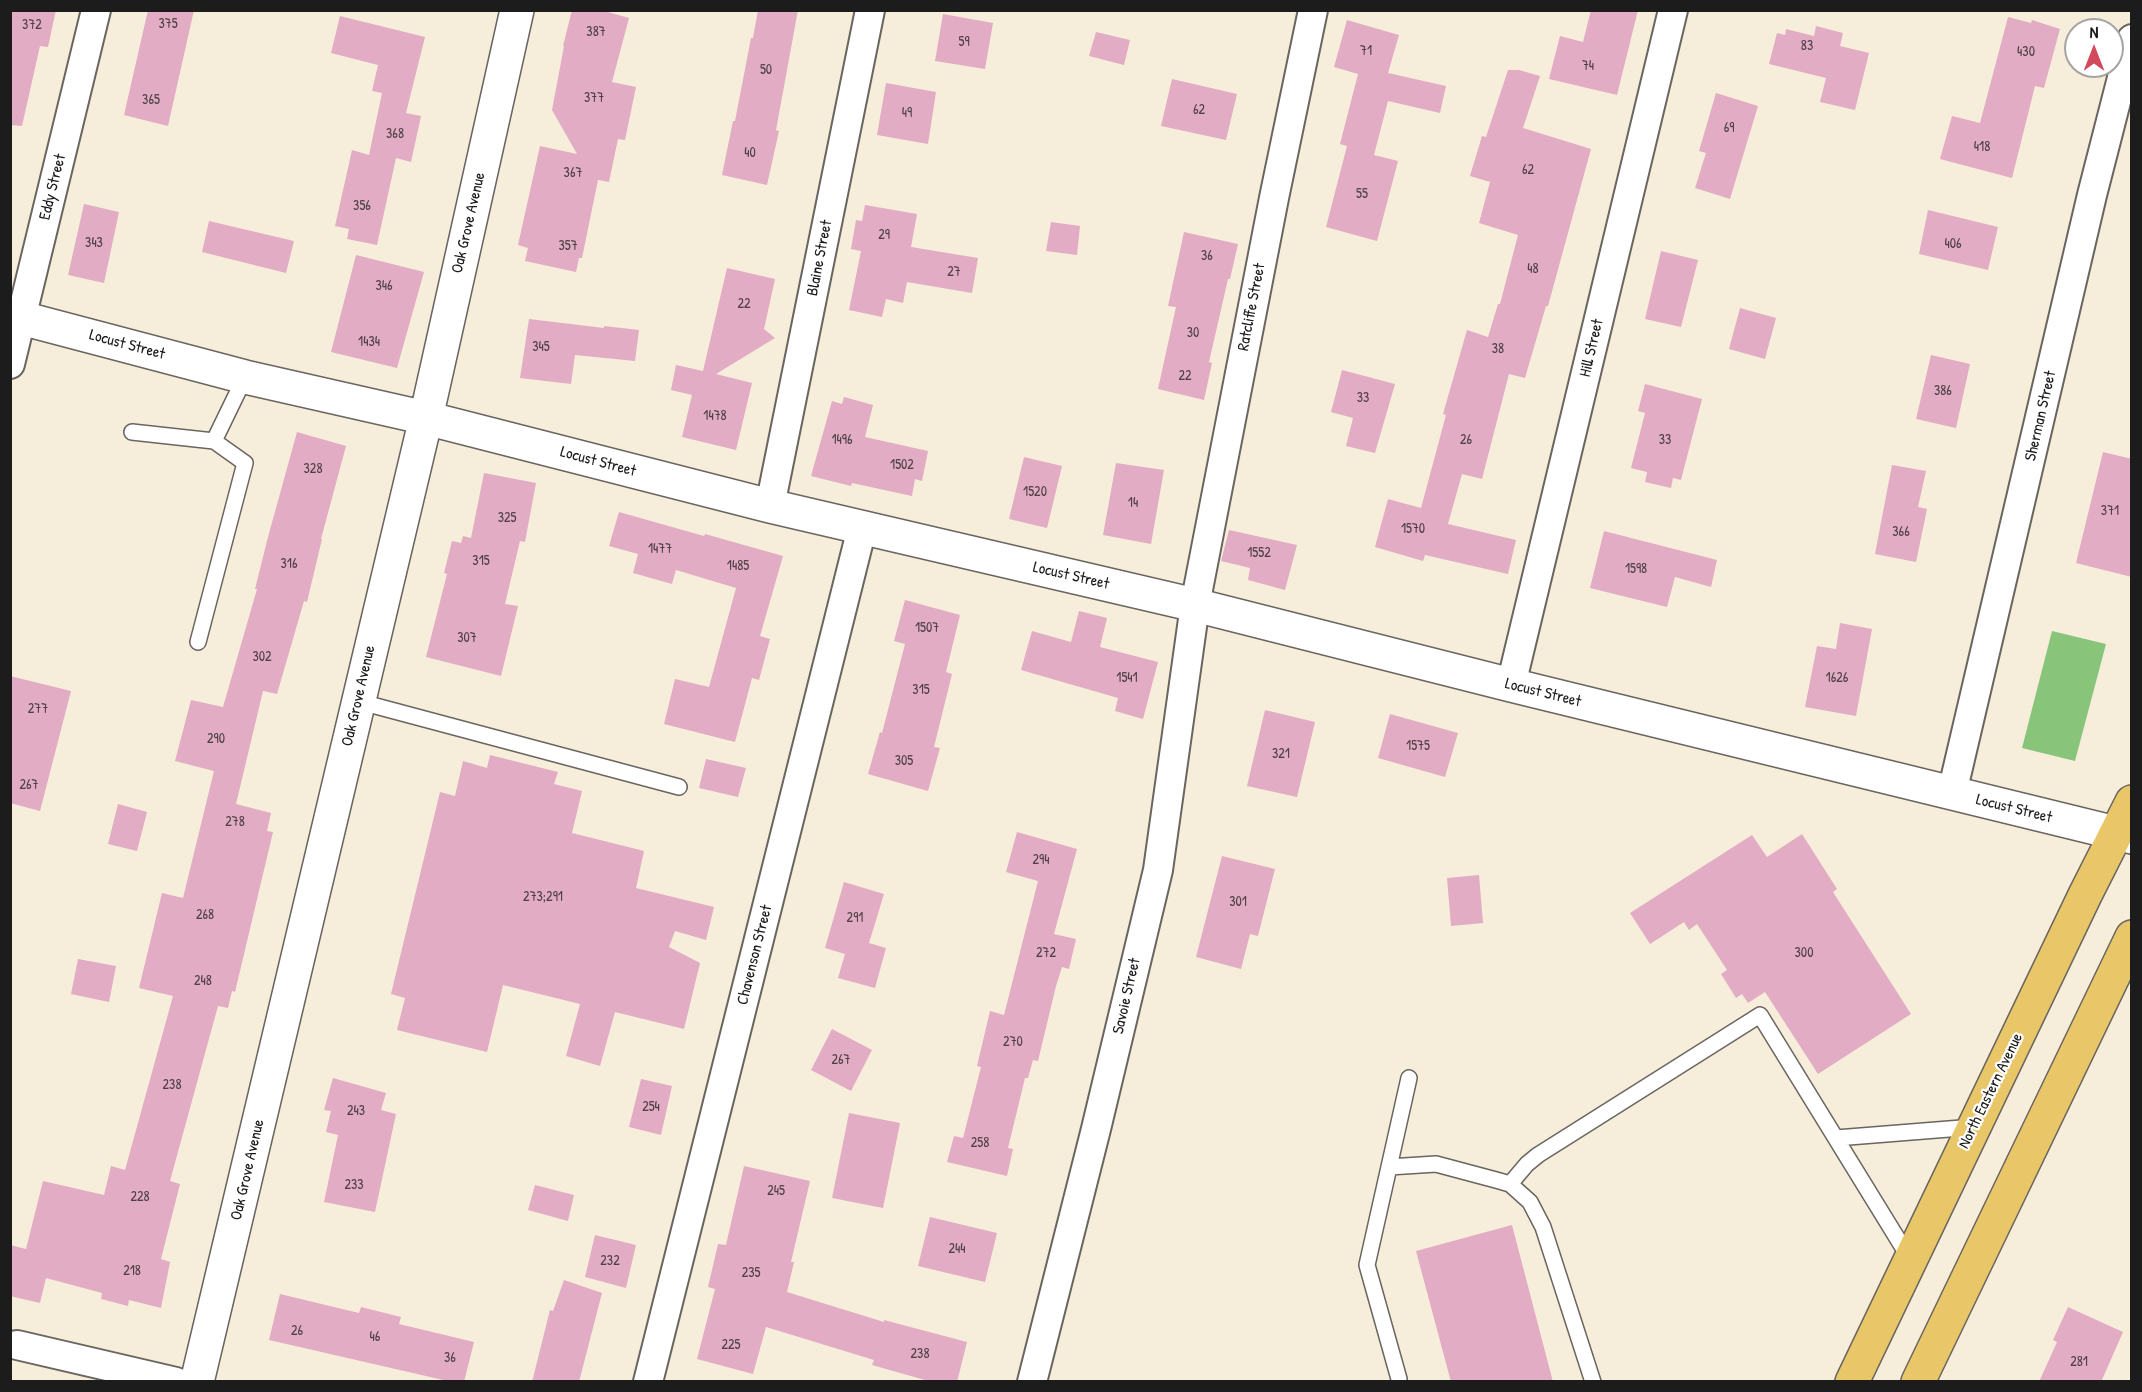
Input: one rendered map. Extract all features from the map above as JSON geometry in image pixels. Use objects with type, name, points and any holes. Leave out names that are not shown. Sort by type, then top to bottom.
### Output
[{"type":"main road","name":"North Eastern Avenue","points":[[1852,1382],[1974,1127],[2123,835],[2132,802]]},
{"type":"main road","points":[[1918,1382],[2132,937]]},
{"type":"street","name":"Eddy Street","points":[[10,364],[16,316],[96,10]]},
{"type":"street","name":"Oak Grove Avenue","points":[[197,1382],[426,418],[517,10]]},
{"type":"street","name":"Blaine Street","points":[[770,507],[870,10]]},
{"type":"street","name":"Ratcliffe Street","points":[[1195,605],[1313,10]]},
{"type":"street","name":"Hill Street","points":[[1511,686],[1673,10]]},
{"type":"street","name":"Sherman Street","points":[[1952,794],[2092,195],[2132,39]]},
{"type":"street","name":"Locust Street","points":[[16,316],[245,377],[426,418],[770,507],[1195,605],[1511,686],[2123,835]]},
{"type":"street","name":"Chavenson Street","points":[[648,1382],[862,528]]},
{"type":"street","name":"Savoie Street","points":[[1032,1382],[1158,870],[1195,605]]},
{"type":"street","points":[[17,1345],[176,1382]]},
{"type":"lane","points":[[214,441],[245,377]]},
{"type":"lane","points":[[132,432],[214,441],[245,463],[198,642]]},
{"type":"lane","points":[[357,701],[680,787]]},
{"type":"lane","points":[[1510,1184],[1538,1155],[1760,1015],[1911,1259]]},
{"type":"lane","points":[[1399,1379],[1367,1264],[1409,1078]]},
{"type":"lane","points":[[1836,1138],[1974,1127]]},
{"type":"lane","points":[[1389,1167],[1436,1164],[1510,1184],[1530,1202],[1540,1220],[1593,1382]]},
{"type":"green space","points":[[2052,631],[2106,644],[2075,761],[2022,748]]},
{"type":"building","points":[[10,10],[56,10],[48,47],[40,46],[22,126],[10,125]]},
{"type":"building","points":[[148,10],[194,10],[168,126],[124,115]]},
{"type":"building","points":[[572,10],[601,10],[629,18],[612,82],[636,87],[625,140],[618,139],[609,182],[598,180],[582,258],[579,258],[576,272],[525,261],[528,248],[518,245],[540,146],[577,154],[552,110]]},
{"type":"building","points":[[758,10],[798,10],[776,130],[779,131],[767,185],[722,175]]},
{"type":"building","points":[[1591,10],[1638,10],[1617,95],[1549,79],[1560,36],[1583,42]]},
{"type":"building","points":[[943,14],[993,23],[985,69],[935,61]]},
{"type":"building","points":[[340,16],[425,37],[406,113],[421,116],[411,162],[396,158],[377,245],[347,239],[349,229],[335,226],[352,150],[369,155],[382,93],[372,91],[378,65],[331,53]]},
{"type":"building","points":[[2008,17],[2031,23],[2032,20],[2060,29],[2044,88],[2035,86],[2012,178],[1940,159],[1952,116],[1980,123]]},
{"type":"building","points":[[1347,20],[1399,35],[1388,73],[1446,86],[1440,113],[1388,101],[1374,155],[1398,161],[1377,241],[1326,227],[1347,146],[1340,144],[1358,74],[1334,67]]},
{"type":"building","points":[[1816,26],[1843,33],[1840,46],[1869,53],[1855,110],[1820,102],[1826,78],[1769,64],[1777,33],[1785,35],[1786,29],[1814,36]]},
{"type":"building","points":[[1096,32],[1130,40],[1124,65],[1089,56]]},
{"type":"building","points":[[1508,70],[1519,70],[1540,76],[1523,128],[1591,149],[1548,306],[1546,306],[1525,378],[1509,374],[1482,479],[1462,474],[1448,524],[1516,540],[1508,574],[1425,555],[1423,561],[1375,547],[1388,499],[1421,508],[1446,415],[1443,414],[1467,330],[1488,337],[1498,304],[1500,304],[1518,235],[1479,223],[1490,182],[1470,176],[1482,136],[1486,137]]},
{"type":"building","points":[[1172,79],[1237,94],[1226,140],[1161,126]]},
{"type":"building","points":[[886,83],[936,92],[928,144],[877,135]]},
{"type":"building","points":[[1716,93],[1758,106],[1730,199],[1695,188],[1706,153],[1699,151]]},
{"type":"building","points":[[84,204],[119,212],[104,283],[68,275]]},
{"type":"building","points":[[865,205],[917,214],[911,247],[978,258],[972,293],[907,282],[903,303],[886,299],[882,317],[849,310],[861,251],[851,249],[856,220],[862,221]]},
{"type":"building","points":[[1928,210],[1998,227],[1988,270],[1919,254]]},
{"type":"building","points":[[209,221],[294,241],[286,273],[202,252]]},
{"type":"building","points":[[1051,222],[1080,226],[1077,255],[1046,251]]},
{"type":"building","points":[[1184,232],[1238,244],[1209,362],[1212,363],[1204,400],[1158,389],[1176,307],[1168,306]]},
{"type":"building","points":[[1661,251],[1698,260],[1681,327],[1645,319]]},
{"type":"building","points":[[356,255],[424,272],[397,368],[331,352]]},
{"type":"building","points":[[727,268],[775,279],[764,329],[775,338],[716,374],[752,383],[736,450],[682,437],[692,395],[671,390],[676,365],[703,371]]},
{"type":"building","points":[[1740,308],[1776,318],[1765,359],[1729,349]]},
{"type":"building","points":[[529,319],[639,330],[635,361],[575,355],[571,384],[520,378]]},
{"type":"building","points":[[1931,355],[1970,364],[1956,428],[1916,419]]},
{"type":"building","points":[[1342,370],[1395,384],[1375,453],[1346,446],[1353,418],[1331,412]]},
{"type":"building","points":[[1645,384],[1702,399],[1681,480],[1673,478],[1671,488],[1645,482],[1647,472],[1631,468],[1645,413],[1638,411]]},
{"type":"building","points":[[844,397],[873,405],[865,437],[928,451],[922,481],[915,479],[912,496],[852,483],[851,486],[811,476],[832,401],[842,404]]},
{"type":"building","points":[[297,432],[346,446],[307,602],[304,601],[277,694],[263,691],[236,804],[271,813],[267,831],[273,832],[235,992],[232,991],[228,1008],[218,1006],[170,1181],[180,1184],[161,1259],[170,1262],[161,1308],[129,1300],[128,1306],[101,1299],[102,1293],[46,1278],[40,1303],[10,1296],[10,1245],[26,1249],[43,1181],[104,1195],[111,1166],[125,1170],[173,996],[139,988],[162,893],[183,898],[214,771],[175,761],[191,700],[223,707],[257,589],[255,589],[268,537]]},
{"type":"building","points":[[2103,452],[2132,459],[2132,577],[2076,563]]},
{"type":"building","points":[[1024,457],[1062,466],[1047,528],[1009,519]]},
{"type":"building","points":[[1116,463],[1164,470],[1151,544],[1103,535]]},
{"type":"building","points":[[1892,465],[1926,471],[1918,507],[1927,509],[1916,562],[1875,554]]},
{"type":"building","points":[[484,473],[536,483],[525,542],[520,541],[505,604],[518,606],[501,676],[426,657],[447,574],[444,573],[452,541],[461,543],[463,536],[471,538]]},
{"type":"building","points":[[619,512],[783,556],[760,636],[770,639],[759,680],[752,678],[735,742],[664,724],[675,679],[709,687],[736,588],[676,570],[672,584],[633,573],[638,554],[609,546]]},
{"type":"building","points":[[1229,530],[1297,545],[1285,590],[1248,580],[1250,568],[1221,561]]},
{"type":"building","points":[[1604,531],[1717,560],[1711,587],[1675,577],[1667,607],[1590,588]]},
{"type":"building","points":[[905,600],[960,615],[946,672],[952,674],[934,747],[940,748],[928,791],[868,774],[880,732],[882,733],[905,644],[894,641]]},
{"type":"building","points":[[1079,611],[1107,618],[1100,647],[1158,662],[1143,719],[1115,711],[1118,698],[1021,670],[1032,631],[1071,642]]},
{"type":"building","points":[[1840,623],[1872,629],[1856,716],[1805,707],[1817,646],[1836,649]]},
{"type":"building","points":[[10,676],[71,691],[40,811],[10,803]]},
{"type":"building","points":[[1265,710],[1315,722],[1297,797],[1247,786]]},
{"type":"building","points":[[1390,714],[1458,733],[1445,777],[1378,758]]},
{"type":"building","points":[[490,755],[558,772],[554,784],[582,791],[572,833],[644,851],[636,888],[714,907],[706,940],[675,931],[669,947],[700,963],[684,1029],[615,1012],[600,1066],[566,1056],[580,1004],[503,985],[487,1052],[397,1030],[405,998],[391,994],[440,792],[455,796],[463,761],[487,768]]},
{"type":"building","points":[[706,759],[746,768],[738,797],[699,788]]},
{"type":"building","points":[[118,804],[147,812],[137,851],[108,844]]},
{"type":"building","points":[[1017,832],[1077,849],[1054,934],[1076,939],[1069,969],[1062,967],[1056,986],[1038,1061],[1033,1060],[1028,1078],[1025,1078],[1008,1148],[1013,1149],[1007,1176],[947,1162],[954,1136],[963,1138],[981,1067],[977,1066],[990,1011],[1004,1015],[1038,881],[1006,872]]},
{"type":"building","points":[[1802,834],[1837,889],[1833,892],[1911,1014],[1818,1074],[1765,992],[1748,1003],[1742,994],[1736,998],[1721,974],[1727,970],[1697,924],[1689,930],[1684,922],[1650,944],[1630,913],[1752,835],[1767,857]]},
{"type":"building","points":[[1222,856],[1275,869],[1258,936],[1250,934],[1241,969],[1196,957]]},
{"type":"building","points":[[1479,875],[1483,923],[1451,926],[1447,878]]},
{"type":"building","points":[[844,882],[884,894],[869,943],[886,948],[875,988],[838,978],[845,954],[825,948]]},
{"type":"building","points":[[78,959],[116,966],[109,1002],[71,994]]},
{"type":"building","points":[[832,1029],[872,1050],[851,1091],[811,1070]]},
{"type":"building","points":[[333,1078],[386,1093],[381,1110],[396,1114],[375,1212],[324,1202],[338,1135],[326,1132],[331,1111],[324,1110]]},
{"type":"building","points":[[641,1079],[672,1086],[661,1135],[629,1127]]},
{"type":"building","points":[[849,1113],[900,1123],[883,1208],[832,1198]]},
{"type":"building","points":[[744,1166],[810,1181],[791,1262],[794,1262],[787,1292],[884,1322],[884,1320],[967,1342],[957,1382],[932,1382],[872,1365],[874,1360],[766,1327],[753,1374],[697,1359],[715,1289],[708,1287],[718,1244],[726,1245]]},
{"type":"building","points":[[535,1185],[574,1195],[568,1221],[528,1210]]},
{"type":"building","points":[[930,1217],[997,1233],[985,1282],[918,1266]]},
{"type":"building","points":[[1512,1225],[1553,1382],[1451,1382],[1416,1251]]},
{"type":"building","points":[[595,1235],[636,1245],[626,1288],[585,1277]]},
{"type":"building","points":[[564,1280],[602,1293],[579,1382],[532,1382],[550,1310],[553,1311]]},
{"type":"building","points":[[280,1294],[359,1313],[361,1307],[401,1317],[399,1324],[474,1342],[464,1382],[452,1382],[269,1340]]},
{"type":"building","points":[[2068,1307],[2123,1332],[2101,1382],[2039,1382],[2057,1342],[2053,1340]]}]
